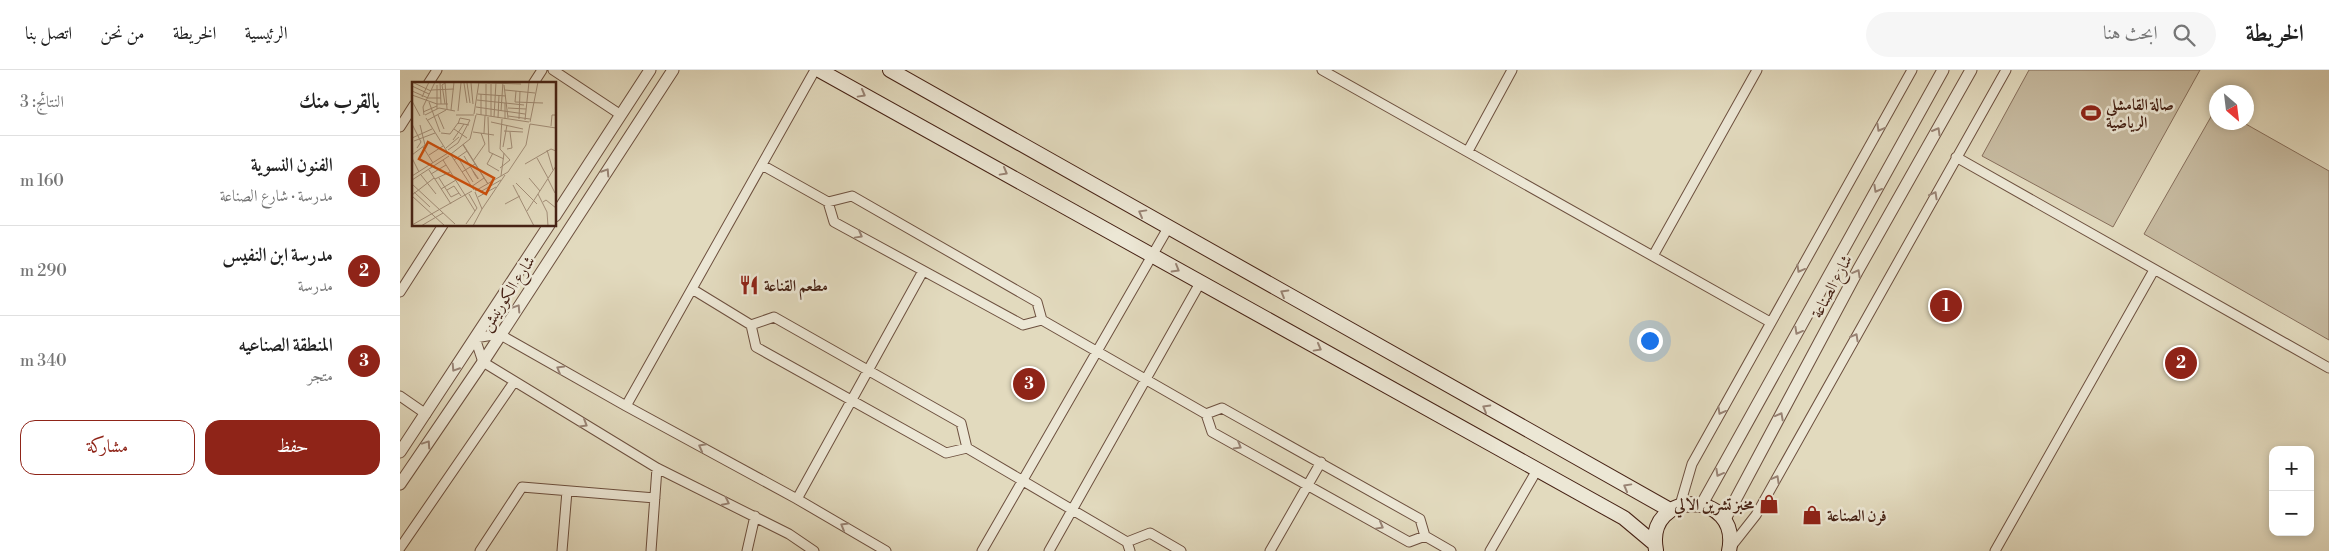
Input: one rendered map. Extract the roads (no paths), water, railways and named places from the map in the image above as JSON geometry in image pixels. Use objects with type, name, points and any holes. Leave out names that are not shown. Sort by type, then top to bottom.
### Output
[{"type":"main road","points":[[819,70],[1624,518],[1655,548]]},
{"type":"main road","points":[[890,70],[1168,228],[1675,508]]},
{"type":"main road","points":[[1655,548],[1658,525],[1675,508],[1702,504],[1718,513],[1724,521],[1730,534],[1730,550]]},
{"type":"street","points":[[429,82],[437,70]]},
{"type":"street","points":[[534,82],[542,70]]},
{"type":"street","points":[[553,70],[621,115]]},
{"type":"street","points":[[556,214],[650,70]]},
{"type":"street","name":"شارع الكورنيش","points":[[400,484],[483,362],[499,334],[673,70]]},
{"type":"street","points":[[626,406],[815,70]]},
{"type":"street","points":[[1322,70],[1770,322]]},
{"type":"street","points":[[1468,151],[1512,70]]},
{"type":"street","points":[[1653,256],[1757,70]]},
{"type":"street","points":[[1675,508],[1692,464],[1912,70]]},
{"type":"street","points":[[1702,504],[1943,70]]},
{"type":"street","name":"شارع الصناعة","points":[[1724,521],[1858,270],[1971,70]]},
{"type":"street","points":[[1730,550],[1756,515],[2006,70]]},
{"type":"street","points":[[400,127],[412,108]]},
{"type":"street","points":[[1956,157],[2329,368]]},
{"type":"street","points":[[762,164],[828,202],[834,222],[1023,325],[1042,320]]},
{"type":"street","points":[[828,202],[852,196],[1036,302],[1042,320],[1206,414],[1212,432],[1408,542],[1426,536]]},
{"type":"street","points":[[400,292],[442,226]]},
{"type":"street","name":"شارع الكورنيش","points":[[400,452],[548,226]]},
{"type":"street","points":[[982,551],[1168,228]]},
{"type":"street","points":[[1995,551],[2154,270]]},
{"type":"street","points":[[797,499],[924,271]]},
{"type":"street","points":[[1049,551],[1200,283]]},
{"type":"street","points":[[692,289],[751,325],[756,347],[946,453],[967,448],[1127,542],[1130,551]]},
{"type":"street","points":[[751,325],[774,317],[868,370],[961,423],[967,448]]},
{"type":"street","points":[[814,551],[789,534],[755,516],[657,468],[514,382],[483,362],[475,338],[499,334],[797,499],[886,551]]},
{"type":"street","points":[[400,548],[514,382]]},
{"type":"street","points":[[400,396],[426,414]]},
{"type":"street","points":[[1206,414],[1222,408],[1321,462],[1420,519],[1426,536],[1451,551]]},
{"type":"street","points":[[1270,551],[1321,462]]},
{"type":"street","points":[[652,551],[657,468]]},
{"type":"street","points":[[1490,551],[1537,470]]},
{"type":"street","points":[[480,551],[522,487],[655,498]]},
{"type":"street","points":[[562,551],[567,491]]},
{"type":"street","points":[[747,551],[755,516]]},
{"type":"street","points":[[1127,542],[1150,533],[1181,551]]},
{"type":"place","name":"صالة القامشلي الرياضية","points":[[2091,113]]},
{"type":"place","name":"مطعم القناعة","points":[[749,285]]},
{"type":"place","name":"الفنون النسوية","points":[[1946,306]]},
{"type":"place","name":"مدرسة ابن النفيس","points":[[2181,363]]},
{"type":"place","name":"المنطقة الصناعيه","points":[[1029,384]]},
{"type":"place","name":"مخبز تشرين الالي","points":[[1769,504]]},
{"type":"place","name":"فرن الصناعة","points":[[1812,515]]}]
